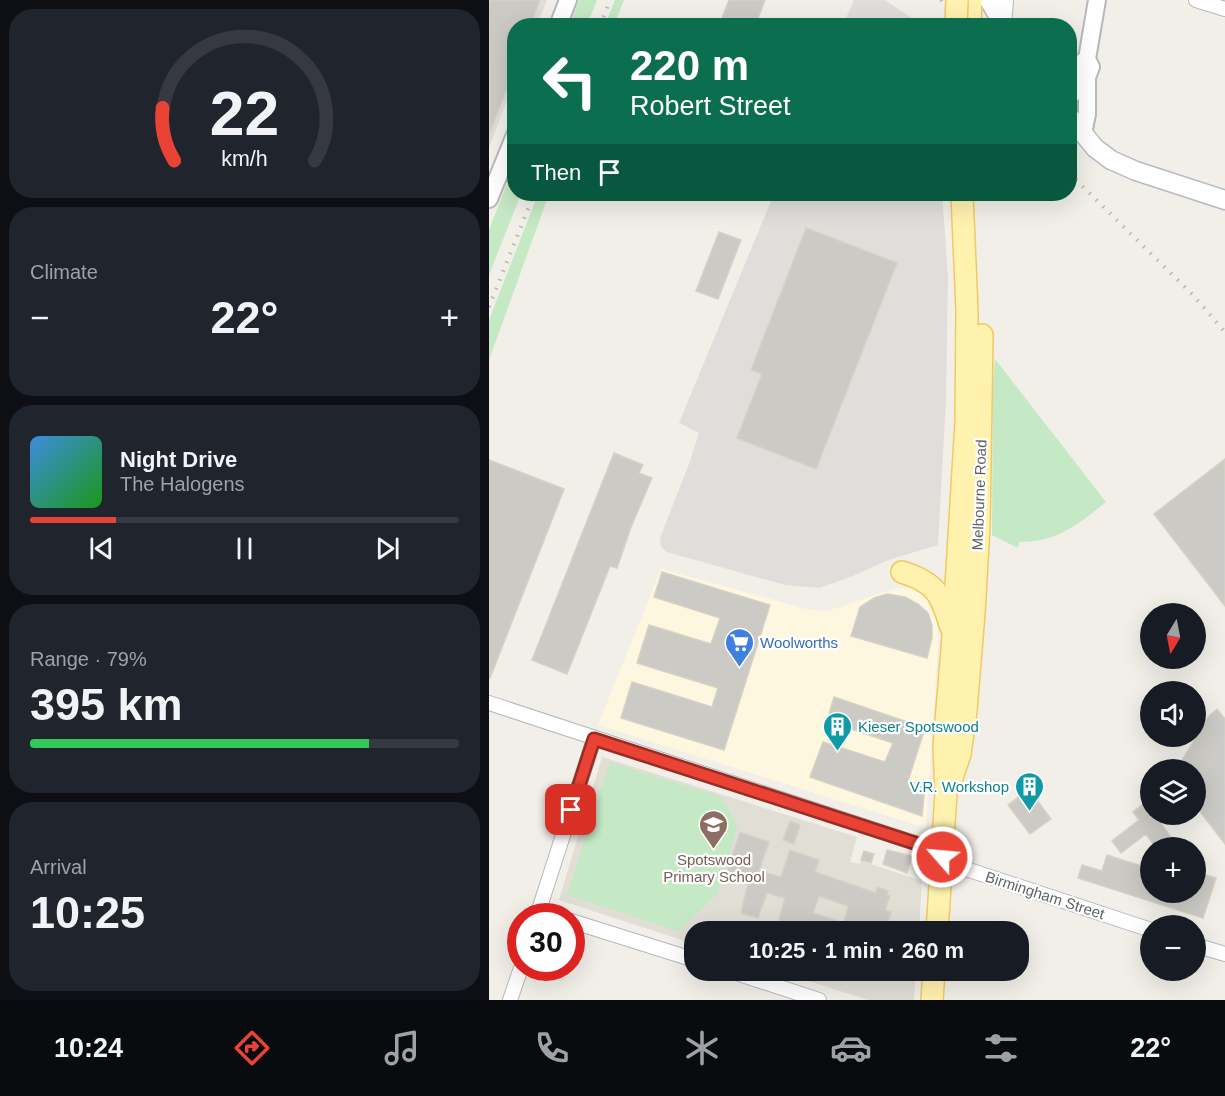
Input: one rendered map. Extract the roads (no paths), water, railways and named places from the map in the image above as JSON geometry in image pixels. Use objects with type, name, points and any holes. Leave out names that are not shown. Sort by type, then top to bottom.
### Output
[{"type":"main road","points":[[956,18],[957,0]]},
{"type":"main road","points":[[970,18],[971,0]]},
{"type":"main road","points":[[989,0],[999,18]]},
{"type":"main road","points":[[1077,126],[1095,148],[1111,160],[1136,171],[1225,200]]},
{"type":"main road","name":"Melbourne Road","points":[[937,921],[946,793],[944,746],[954,636],[967,362],[962,201]]},
{"type":"main road","name":"Melbourne Road","points":[[946,793],[960,754],[966,711],[979,526],[981,292],[976,201]]},
{"type":"main road","points":[[902,572],[919,577],[933,586],[945,608],[954,636]]},
{"type":"main road","points":[[932,1000],[933,981]]},
{"type":"street","points":[[561,18],[568,0]]},
{"type":"street","points":[[1005,18],[1006,0]]},
{"type":"street","points":[[1083,134],[1087,114],[1087,80],[1091,67],[1087,59],[1097,0]]},
{"type":"street","points":[[1196,0],[1225,9]]},
{"type":"street","points":[[1077,67],[1087,59]]},
{"type":"street","points":[[1077,89],[1087,80]]},
{"type":"street","points":[[489,200],[507,155]]},
{"type":"street","name":"Birmingham Street","points":[[489,703],[927,847],[957,866],[1140,926]]},
{"type":"street","points":[[542,903],[594,739]]},
{"type":"street","points":[[585,925],[684,957]]},
{"type":"street","points":[[1206,948],[1225,954]]},
{"type":"street","points":[[510,1000],[517,981]]},
{"type":"street","points":[[761,981],[819,1000]]},
{"type":"railway","points":[[603,18],[610,0]]},
{"type":"railway","points":[[941,0],[952,18]]},
{"type":"railway","points":[[1077,181],[1192,294],[1225,332]]},
{"type":"railway","points":[[489,307],[531,201]]},
{"type":"place","name":"Woolworths","points":[[739,668]]},
{"type":"place","name":"Kieser Spotswood","points":[[837,752]]},
{"type":"place","name":"V.R. Workshop","points":[[1030,812]]},
{"type":"place","name":"Spotswood Primary School","points":[[714,850]]}]
